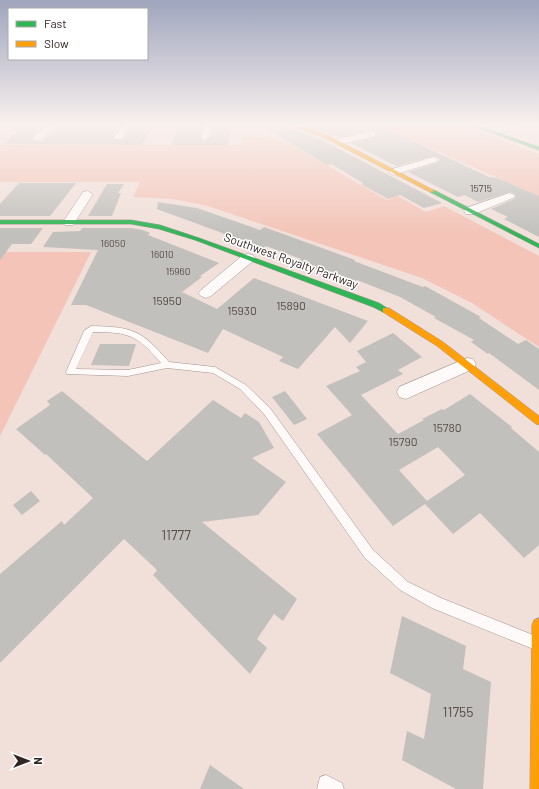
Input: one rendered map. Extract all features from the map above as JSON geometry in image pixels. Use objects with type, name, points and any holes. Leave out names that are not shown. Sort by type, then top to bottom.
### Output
[{"type":"street","points":[[374,162],[539,246]]},
{"type":"street","points":[[393,172],[427,162]]},
{"type":"street","points":[[69,222],[87,194]]},
{"type":"street","points":[[470,211],[509,196]]},
{"type":"street","name":"Southwest Royalty Parkway","points":[[0,222],[131,222],[160,227],[376,305],[402,317],[424,331],[539,421]]},
{"type":"street","points":[[206,293],[248,258]]},
{"type":"street","points":[[406,392],[466,364]]},
{"type":"street","points":[[538,789],[539,625]]},
{"type":"lane","points":[[167,365],[146,341],[136,334],[121,329],[91,329],[88,330],[70,372],[128,372],[167,365],[215,370],[243,387],[267,411],[370,554],[404,586],[437,603],[538,644]]},
{"type":"lane","points":[[325,789],[326,783],[336,789]]},
{"type":"shaded area","points":[[0,162],[321,162],[387,200],[398,196],[426,212],[444,206],[539,256],[539,347],[472,303],[422,278],[208,206],[173,199],[133,197],[140,182],[0,182]]},
{"type":"shaded area","points":[[461,162],[539,162],[539,196]]},
{"type":"shaded area","points":[[0,252],[91,252],[0,436]]},
{"type":"building","points":[[322,162],[364,162],[442,203],[424,208],[400,195],[388,199],[361,184],[363,183],[331,164],[327,165]]},
{"type":"building","points":[[388,162],[411,162],[396,166]]},
{"type":"building","points":[[457,162],[489,177],[497,178],[539,196],[539,237],[504,219],[508,217],[491,209],[514,199],[516,196],[513,193],[509,192],[478,202],[465,195],[458,197],[408,172],[436,163]]},
{"type":"building","points":[[19,183],[76,183],[50,216],[0,216],[0,204]]},
{"type":"building","points":[[107,184],[124,184],[118,193],[121,193],[112,216],[88,216]]},
{"type":"building","points":[[158,202],[197,208],[260,230],[264,227],[355,260],[354,261],[423,287],[425,286],[481,317],[479,318],[518,344],[526,340],[539,349],[539,390],[489,353],[488,354],[471,342],[474,340],[400,297],[357,280],[356,281],[331,272],[329,274],[297,262],[301,259],[266,246],[263,248],[157,209]]},
{"type":"building","points":[[0,228],[43,228],[31,244],[12,244],[0,260]]},
{"type":"building","points":[[82,228],[131,228],[143,230],[150,233],[148,235],[219,263],[200,276],[202,277],[182,292],[217,309],[254,278],[368,321],[350,343],[335,327],[298,369],[279,361],[283,357],[223,329],[208,353],[86,305],[71,305],[98,250],[43,247],[53,232],[80,231]]},
{"type":"building","points":[[393,333],[422,357],[398,370],[403,374],[361,395],[398,434],[424,420],[422,419],[442,409],[444,410],[470,394],[512,427],[511,428],[539,452],[539,545],[524,558],[480,513],[453,534],[425,504],[393,526],[317,434],[352,415],[326,386],[360,371],[356,367],[366,362],[357,351]],"holes":[[[438,447],[465,475],[427,501],[399,470]]]},
{"type":"building","points":[[100,344],[136,344],[129,366],[91,365]]},
{"type":"building","points":[[62,391],[147,461],[213,400],[241,418],[245,413],[259,422],[274,448],[252,458],[286,482],[258,515],[202,522],[297,599],[283,621],[274,614],[257,639],[267,648],[250,674],[153,575],[157,570],[124,539],[0,663],[0,574],[62,521],[64,525],[93,498],[46,454],[45,455],[16,429],[50,405],[47,401]]},
{"type":"building","points":[[285,391],[307,419],[294,425],[272,397]]},
{"type":"building","points":[[31,491],[40,501],[22,515],[13,505]]},
{"type":"building","points":[[402,616],[466,646],[463,669],[491,682],[483,789],[456,789],[402,760],[407,731],[424,739],[431,694],[390,673]]},
{"type":"building","points":[[210,765],[244,789],[200,789]]},
{"type":"traffic: fast","points":[[432,191],[539,246]]},
{"type":"traffic: fast","points":[[0,222],[131,222],[160,227],[197,239],[386,310]]},
{"type":"traffic: slow","points":[[375,162],[432,191]]},
{"type":"traffic: slow","points":[[386,310],[440,344],[539,421]]},
{"type":"traffic: slow","points":[[538,789],[539,625]]}]
